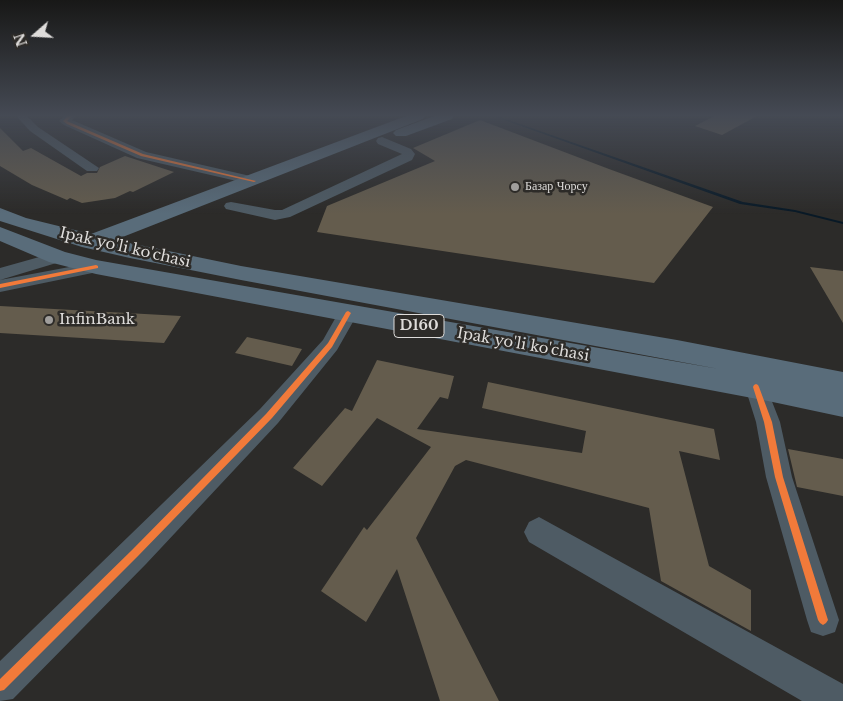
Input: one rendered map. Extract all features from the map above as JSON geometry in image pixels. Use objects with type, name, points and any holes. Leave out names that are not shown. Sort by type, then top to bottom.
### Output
[{"type":"main road","points":[[57,257],[91,241],[126,230],[335,149]]},
{"type":"main road","points":[[96,267],[155,237],[364,149]]},
{"type":"main road","name":"Ipak yo'li ko'chasi","points":[[0,214],[19,222],[130,251],[241,273],[677,350],[843,383]]},
{"type":"main road","name":"Ipak yo'li ko'chasi","points":[[0,233],[57,257],[96,267],[756,387],[843,405]]},
{"type":"street","points":[[63,149],[92,168]]},
{"type":"street","points":[[128,149],[142,155],[254,181]]},
{"type":"street","points":[[231,206],[275,215],[285,214],[407,157],[409,154],[398,149]]},
{"type":"street","points":[[0,274],[57,257]]},
{"type":"street","points":[[0,286],[96,267]]},
{"type":"street","points":[[0,686],[141,547],[269,416],[330,345],[348,313]]},
{"type":"street","points":[[756,387],[768,422],[779,477],[823,620]]},
{"type":"street","points":[[539,532],[837,701]]},
{"type":"building","points":[[0,149],[21,149],[23,151],[32,149],[81,176],[87,173],[97,173],[100,167],[125,156],[174,172],[133,192],[130,191],[115,198],[82,203],[70,198],[67,200],[32,185],[0,166]]},
{"type":"building","name":"Базар Чорсу","points":[[414,149],[556,149],[713,207],[654,283],[317,232],[327,206],[435,161]]},
{"type":"building","points":[[810,267],[843,271],[843,323]]},
{"type":"building","points":[[0,306],[181,316],[164,343],[0,333]]},
{"type":"building","points":[[247,337],[302,349],[292,366],[235,353]]},
{"type":"building","points":[[377,360],[454,376],[448,399],[440,397],[417,429],[582,453],[586,431],[482,408],[488,382],[714,429],[720,460],[679,451],[709,566],[751,590],[751,631],[661,581],[649,508],[466,460],[455,466],[416,538],[499,701],[440,701],[397,569],[366,622],[321,591],[364,527],[367,530],[431,447],[377,418],[322,486],[293,468],[345,408],[352,411]]},
{"type":"building","points":[[788,449],[843,459],[843,496],[797,487]]},
{"type":"waterway","points":[[588,149],[742,203],[795,211],[843,223]]},
{"type":"cycle path","points":[[127,149],[142,155],[254,181]]},
{"type":"cycle path","points":[[0,286],[96,267]]},
{"type":"cycle path","points":[[0,686],[135,553],[269,416],[330,345],[348,313]]},
{"type":"cycle path","points":[[756,387],[768,422],[779,477],[823,620]]},
{"type":"place","name":"Базар Чорсу","points":[[515,187]]},
{"type":"place","name":"InfinBank","points":[[49,320]]}]
